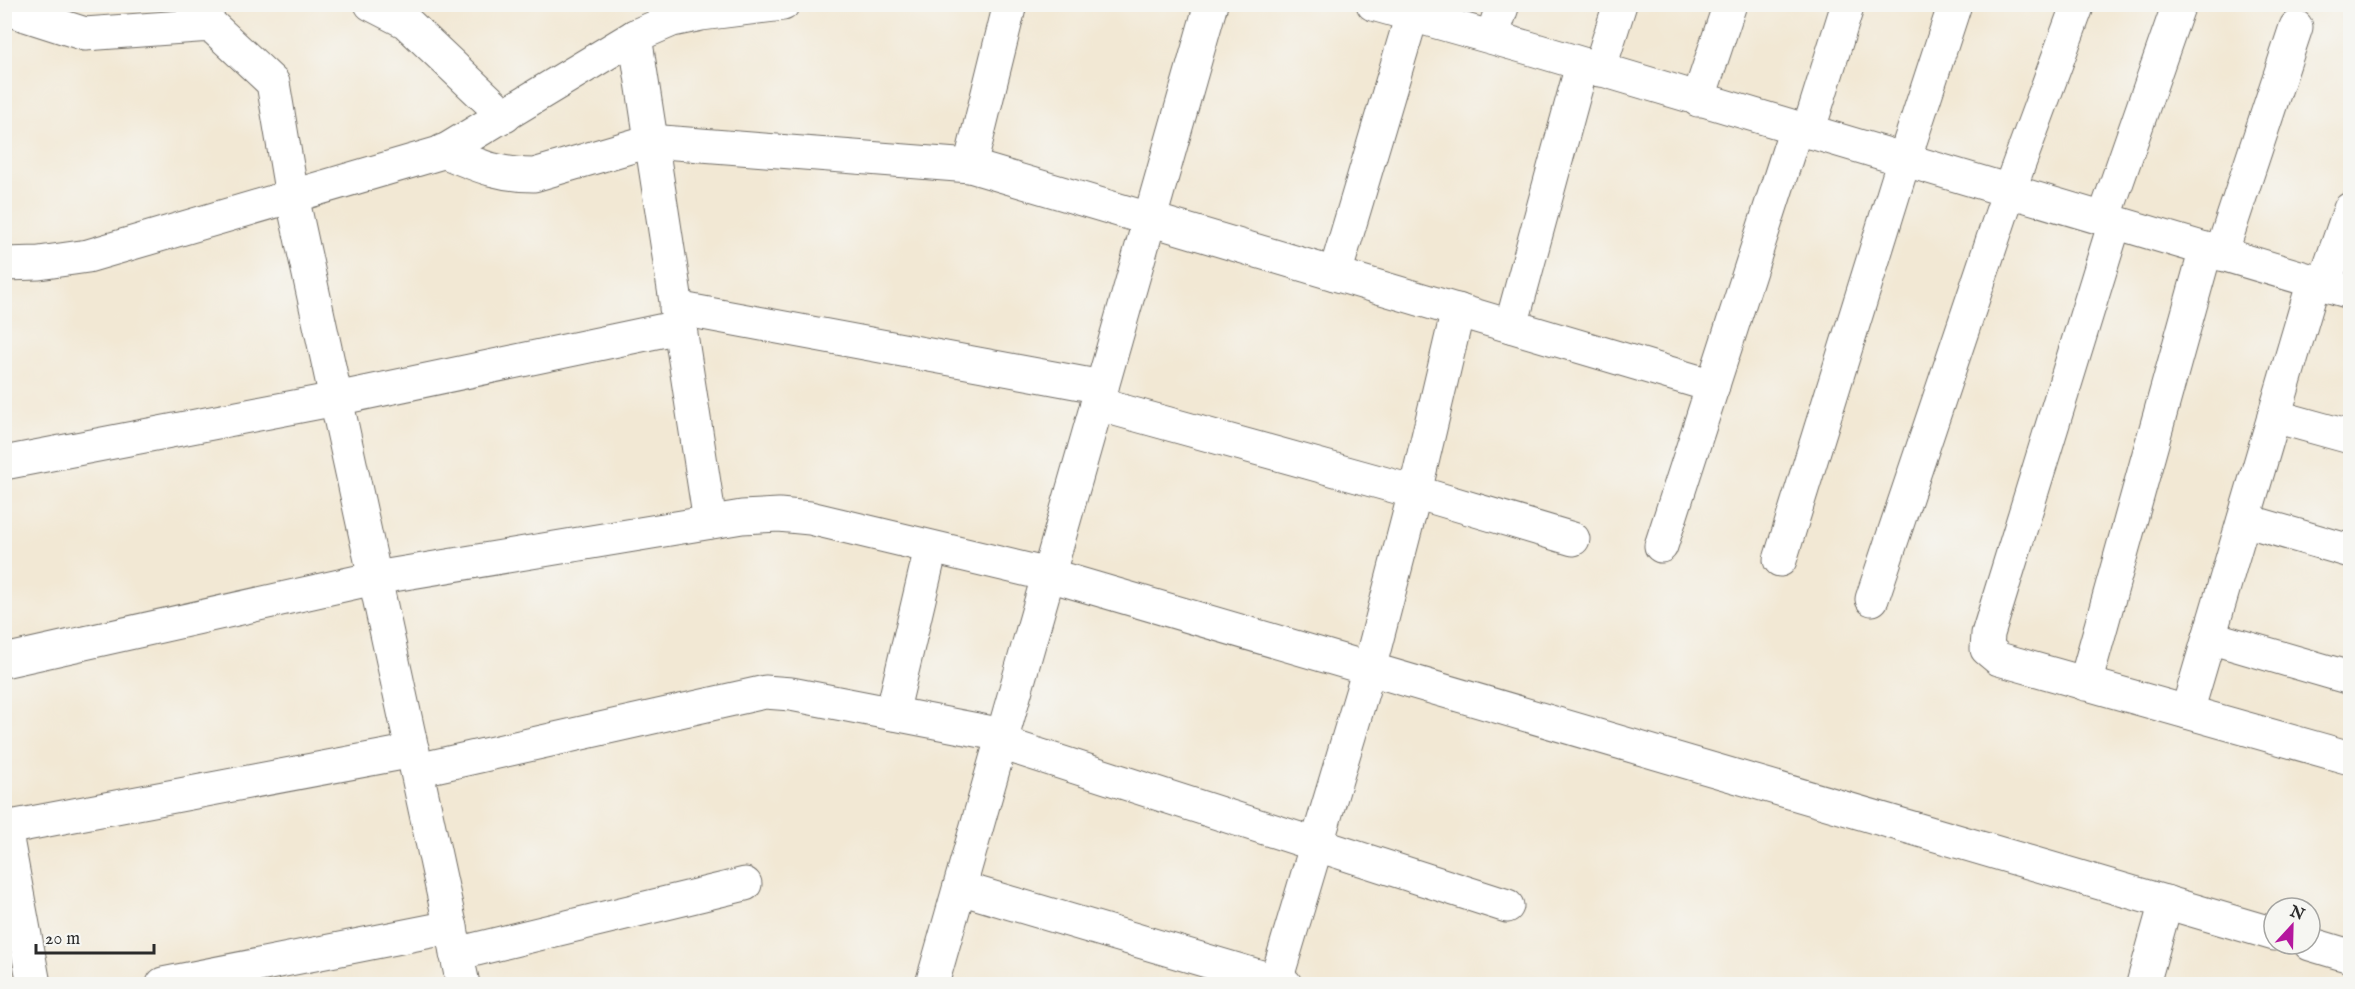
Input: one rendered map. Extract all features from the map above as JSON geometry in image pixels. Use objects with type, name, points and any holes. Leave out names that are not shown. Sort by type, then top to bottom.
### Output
[{"type":"street","points":[[371,4],[406,22],[505,116]]},
{"type":"street","points":[[4,264],[39,263],[88,256],[443,151],[505,116],[635,36],[672,20],[719,8],[783,4]]},
{"type":"street","points":[[970,166],[1010,4]]},
{"type":"street","points":[[932,984],[1211,4]]},
{"type":"street","points":[[1492,37],[1503,4]]},
{"type":"street","points":[[1511,326],[1591,68],[1620,4]]},
{"type":"street","points":[[1698,100],[1730,4]]},
{"type":"street","points":[[1661,546],[1713,386],[1848,4]]},
{"type":"street","points":[[1780,560],[1904,160],[1955,4]]},
{"type":"street","points":[[1872,599],[2009,191],[2078,4]]},
{"type":"street","points":[[2179,4],[2110,221],[1988,634],[1988,649],[1999,659],[2350,758]]},
{"type":"street","points":[[4,8],[86,34],[211,25],[273,83],[292,196],[457,955]]},
{"type":"street","points":[[1335,274],[1390,8],[2329,286]]},
{"type":"street","points":[[2085,684],[2213,251],[2296,27]]},
{"type":"street","points":[[635,36],[710,522]]},
{"type":"street","points":[[443,151],[491,171],[514,175],[534,175],[650,141],[970,166],[1713,386]]},
{"type":"street","points":[[2187,712],[2274,416],[2329,286],[2350,209]]},
{"type":"street","points":[[960,888],[1278,984],[1369,669],[1415,492],[1458,310]]},
{"type":"street","points":[[4,463],[336,399],[678,318],[1100,396],[1573,539]]},
{"type":"street","points":[[2274,416],[2350,437]]},
{"type":"street","points":[[4,661],[375,578],[710,522],[778,515],[810,518],[1048,575],[2262,930]]},
{"type":"street","points":[[2244,520],[2350,551]]},
{"type":"street","points":[[892,714],[931,548]]},
{"type":"street","points":[[2209,637],[2350,678]]},
{"type":"street","points":[[34,984],[5,826],[415,760],[765,692],[790,694],[892,714],[1002,739],[1507,906]]},
{"type":"street","points":[[163,984],[457,955],[745,884]]},
{"type":"street","points":[[2143,984],[2166,902]]},
{"type":"street","points":[[2322,948],[2350,956]]}]
